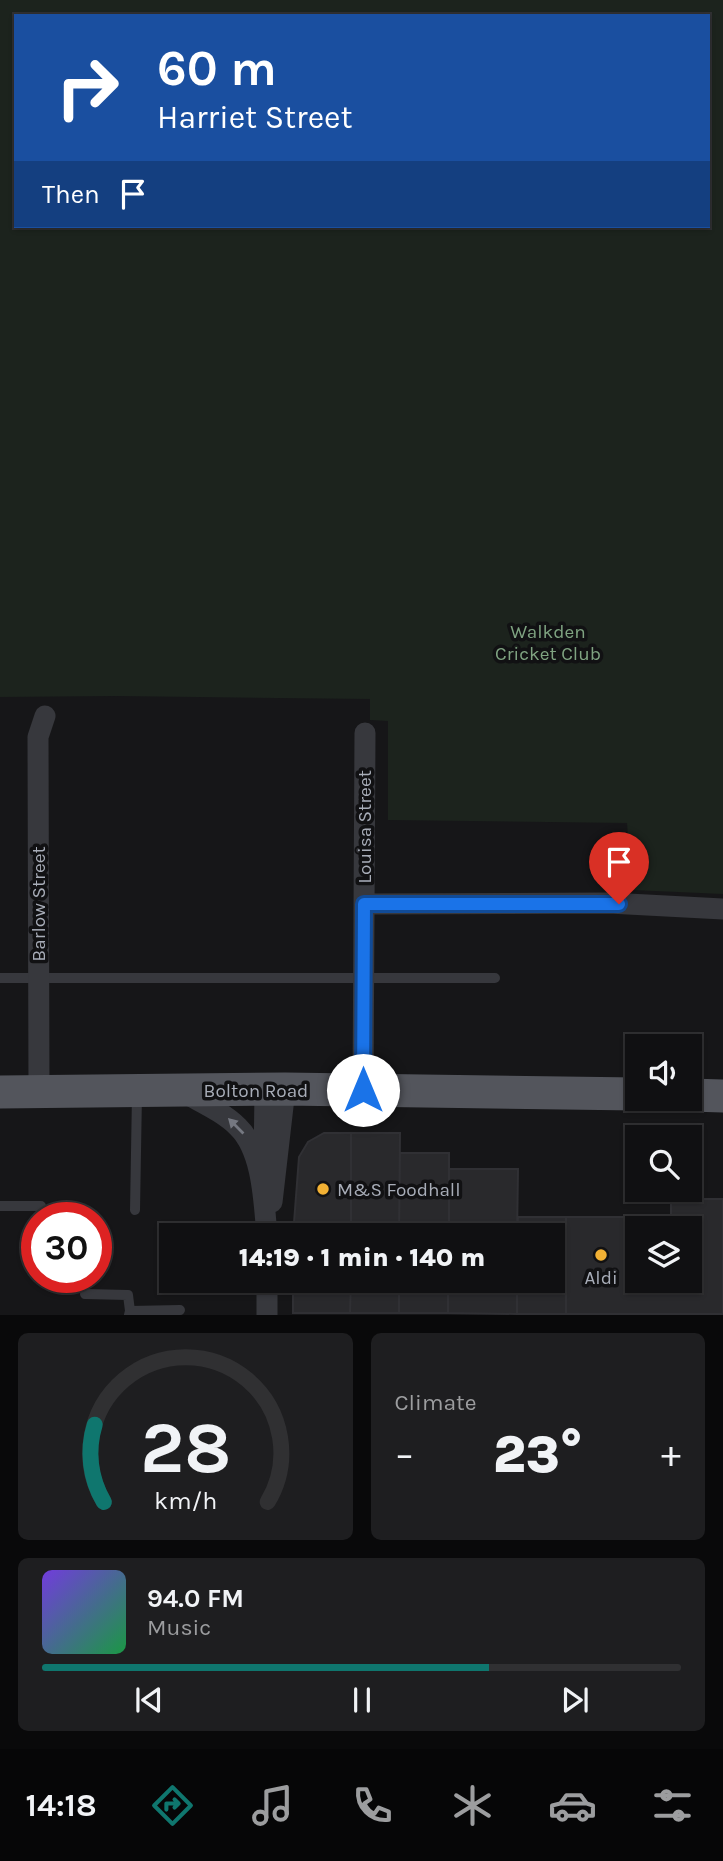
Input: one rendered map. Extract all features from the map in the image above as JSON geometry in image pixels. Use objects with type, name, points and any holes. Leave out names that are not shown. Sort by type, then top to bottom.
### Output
[{"type":"main road","name":"Bolton Road","points":[[0,1092],[275,1089],[625,1094]]},
{"type":"main road","points":[[702,1095],[723,1096]]},
{"type":"street","name":"Barlow Street","points":[[39,1092],[37,737],[45,716]]},
{"type":"street","name":"Louisa Street","points":[[363,1090],[365,733]]},
{"type":"street","points":[[364,904],[609,904],[723,908]]},
{"type":"street","points":[[263,1188],[275,1089]]},
{"type":"street","points":[[268,1223],[275,1089]]},
{"type":"street","points":[[180,1090],[241,1129],[251,1145],[263,1188],[266,1223]]},
{"type":"street","points":[[267,1293],[267,1315]]},
{"type":"lane","points":[[0,978],[495,978]]},
{"type":"lane","points":[[135,1210],[137,1091]]},
{"type":"lane","points":[[0,1206],[21,1206]]},
{"type":"lane","points":[[85,1294],[128,1295],[130,1313],[180,1310]]},
{"type":"green space","name":"Walkden Cricket Club","points":[[0,0],[723,0],[723,894],[632,890],[627,823],[388,820],[388,721],[370,720],[370,699],[0,697]]},
{"type":"building","name":"M&S Foodhall","points":[[324,1133],[351,1133],[351,1223],[294,1223],[299,1157],[308,1142]]},
{"type":"building","points":[[351,1133],[400,1133],[399,1223],[351,1223]]},
{"type":"building","points":[[400,1153],[449,1153],[449,1223],[399,1223]]},
{"type":"building","points":[[449,1169],[518,1169],[517,1223],[449,1223]]},
{"type":"building","name":"Aldi","points":[[723,1199],[723,1314],[566,1314],[566,1217],[625,1217],[625,1293],[702,1293],[702,1216],[671,1216],[671,1202]]},
{"type":"building","points":[[518,1217],[566,1217],[566,1314],[517,1314],[517,1293],[565,1293],[565,1223],[518,1223]]},
{"type":"building","points":[[293,1293],[351,1293],[350,1313],[293,1313]]},
{"type":"building","points":[[351,1293],[399,1293],[399,1313],[350,1313]]},
{"type":"building","points":[[399,1293],[448,1293],[448,1313],[399,1313]]},
{"type":"building","points":[[448,1293],[517,1293],[517,1314],[448,1313]]},
{"type":"place","name":"M&S Foodhall","points":[[323,1189]]},
{"type":"place","name":"Aldi","points":[[601,1255]]},
{"type":"route","points":[[363,1090],[364,904],[619,904]]}]
